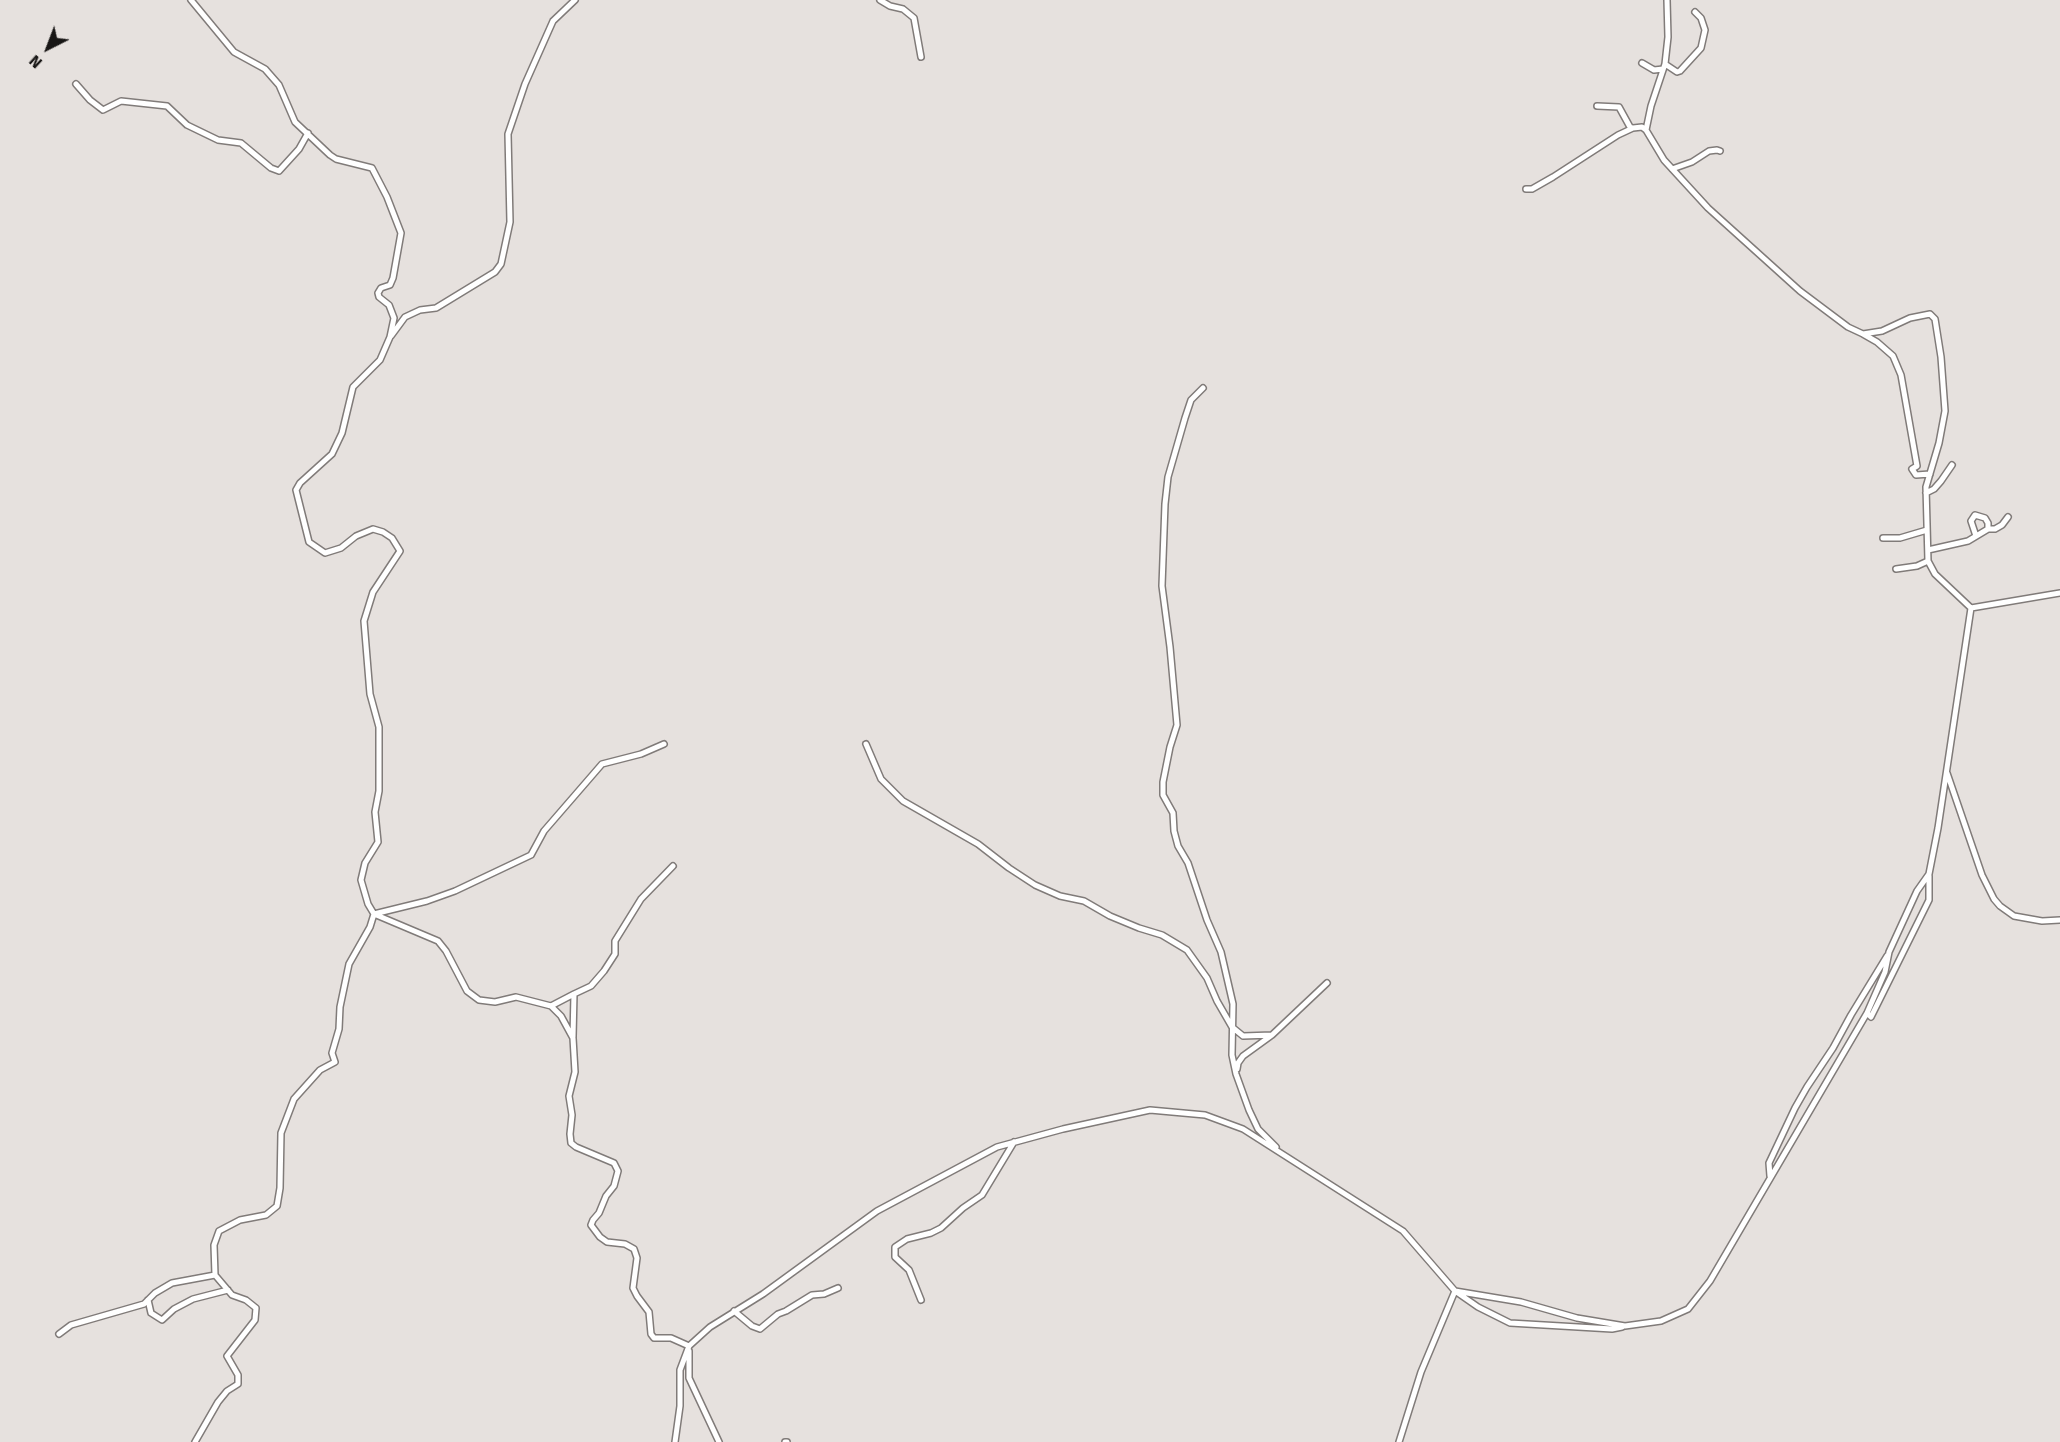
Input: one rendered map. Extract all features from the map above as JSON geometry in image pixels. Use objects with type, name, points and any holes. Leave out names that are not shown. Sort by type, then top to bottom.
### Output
[{"type":"street","points":[[191,0],[234,52],[266,69],[279,85],[296,122],[336,159],[372,168],[387,196],[401,233],[393,278],[390,285],[381,288],[378,293],[379,297],[389,305],[394,318],[390,337],[380,360],[353,387],[342,434],[332,454],[300,483],[296,490],[309,542],[325,553],[341,548],[356,536],[373,529],[392,538],[400,551],[373,592],[364,621],[370,694],[379,727],[379,791],[375,812],[378,842],[365,862],[361,880],[368,904],[374,914],[438,941],[468,991],[479,1000],[495,1002],[516,997],[551,1006],[561,1016],[573,1038]]},
{"type":"street","points":[[390,337],[405,317],[420,310],[436,308],[495,272],[501,264],[510,222],[508,134],[525,84],[553,21],[575,0]]},
{"type":"street","points":[[880,0],[890,6],[903,9],[914,18],[921,57]]},
{"type":"street","points":[[1646,130],[1664,66],[1668,37],[1667,0]]},
{"type":"street","points":[[1642,63],[1654,70],[1664,66],[1677,72],[1680,71],[1701,48],[1705,30],[1701,18],[1695,12]]},
{"type":"street","points":[[76,84],[90,100],[103,110],[121,101],[167,106],[187,125],[218,140],[241,142],[271,168],[279,171],[288,164],[308,133]]},
{"type":"street","points":[[1597,106],[1619,107],[1633,128]]},
{"type":"street","points":[[1526,189],[1532,189],[1553,177],[1618,135],[1633,128],[1646,130],[1664,160],[1708,208],[1800,291],[1848,327],[1877,342],[1893,356],[1901,375],[1917,466],[1912,469],[1916,475],[1930,474]]},
{"type":"street","points":[[1672,169],[1692,162],[1709,151],[1720,151]]},
{"type":"street","points":[[1863,334],[1882,331],[1910,318],[1930,314],[1935,319],[1941,357],[1945,411],[1926,493],[1928,561],[1935,574],[1971,608]]},
{"type":"street","points":[[1203,388],[1191,400],[1185,418],[1168,477],[1165,504],[1162,586],[1177,726],[1170,747],[1163,782],[1163,795],[1173,813],[1178,846],[1188,863],[1207,920],[1221,952],[1233,1004],[1232,1055],[1236,1074],[1258,1129],[1281,1152]]},
{"type":"street","points":[[1926,493],[1934,489],[1952,465]]},
{"type":"street","points":[[1976,536],[1971,521],[1975,515],[1985,518],[1988,529]]},
{"type":"street","points":[[1928,550],[1968,541],[1988,529],[1995,529],[2002,525],[2008,517]]},
{"type":"street","points":[[1883,538],[1900,538],[1927,530]]},
{"type":"street","points":[[1896,569],[1917,566],[1928,561]]},
{"type":"street","points":[[1971,608],[2060,593]]},
{"type":"street","points":[[1867,1013],[1870,1017],[1929,900],[1929,874],[1971,608]]},
{"type":"street","points":[[374,914],[427,901],[455,891],[531,855],[544,831],[602,764],[641,754],[664,744]]},
{"type":"street","points":[[866,744],[881,778],[903,801],[978,844],[1008,868],[1035,885],[1060,896],[1084,901],[1110,916],[1162,935],[1187,950],[1207,978],[1232,1027],[1243,1036],[1272,1035]]},
{"type":"street","points":[[1946,771],[1982,875],[1994,899],[2014,916],[2042,921],[2060,920]]},
{"type":"street","points":[[551,1006],[591,986],[615,954],[615,941],[641,899],[673,866]]},
{"type":"street","points":[[1771,1178],[1770,1163],[1795,1108],[1889,952],[1917,891],[1929,874]]},
{"type":"street","points":[[195,1442],[218,1402],[227,1391],[238,1384],[238,1375],[227,1356],[255,1320],[256,1308],[246,1300],[232,1295],[215,1275],[214,1245],[219,1231],[240,1220],[266,1215],[277,1206],[280,1188],[281,1133],[294,1099],[320,1070],[335,1062],[332,1053],[339,1029],[340,1007],[349,964],[370,927],[374,914]]},
{"type":"street","points":[[675,1442],[680,1406],[680,1370],[688,1346],[710,1327],[763,1294],[877,1211],[989,1151],[1014,1142],[1150,1110],[1205,1115],[1243,1129],[1403,1231],[1455,1292],[1510,1323],[1612,1329],[1661,1321],[1688,1309],[1710,1281],[1867,1013],[1885,972],[1889,952]]},
{"type":"street","points":[[1236,1074],[1243,1056],[1272,1035],[1327,983]]},
{"type":"street","points":[[574,994],[574,1072],[569,1096],[572,1115],[571,1143],[614,1163],[618,1171],[614,1186],[606,1196],[591,1225],[607,1242],[625,1244],[634,1249],[637,1258],[633,1288],[649,1312],[651,1334],[654,1338],[671,1338],[688,1346]]},
{"type":"street","points":[[1243,1129],[1251,1120],[1249,1110]]},
{"type":"street","points":[[921,1300],[909,1270],[896,1257],[895,1247],[907,1239],[941,1228],[982,1195],[1014,1142]]},
{"type":"street","points":[[59,1334],[71,1325],[144,1304],[155,1293],[172,1283],[215,1275]]},
{"type":"street","points":[[734,1311],[752,1326],[760,1329],[778,1314],[812,1295],[824,1294],[838,1288]]},
{"type":"street","points":[[148,1300],[151,1313],[162,1320],[174,1309],[193,1299],[228,1290]]},
{"type":"street","points":[[1455,1292],[1521,1302],[1577,1318],[1625,1326]]},
{"type":"street","points":[[1399,1442],[1421,1372],[1455,1292]]},
{"type":"street","points":[[688,1346],[689,1378],[719,1442]]}]
